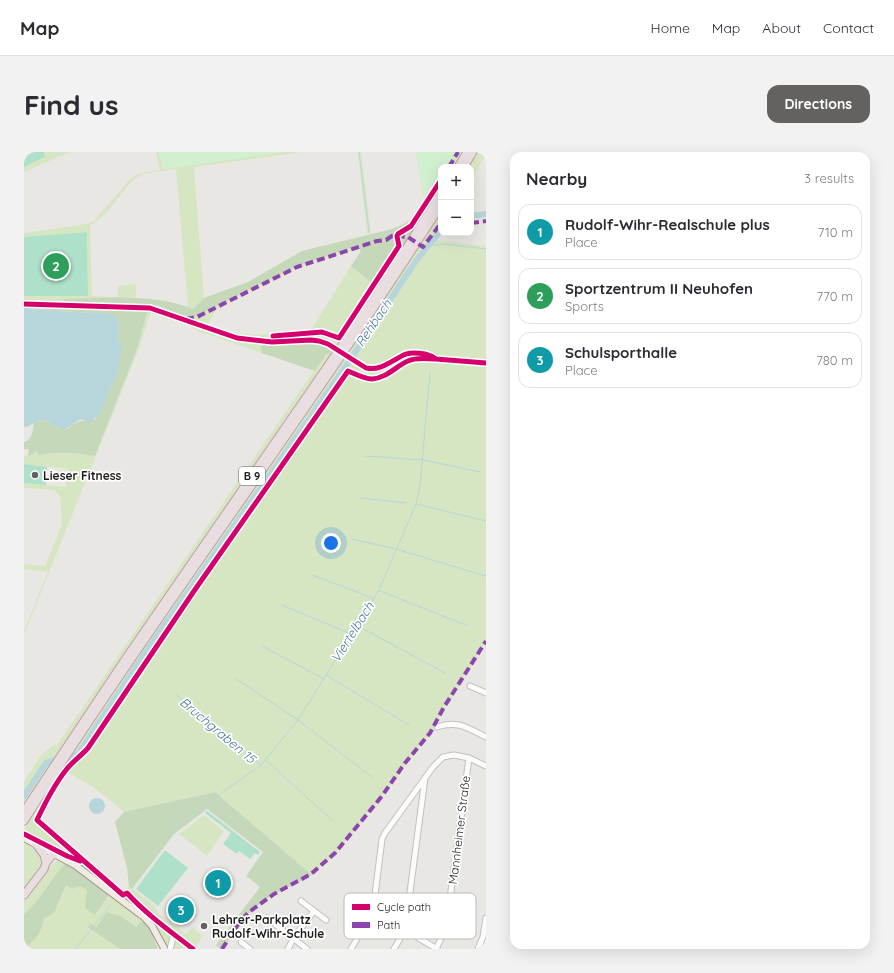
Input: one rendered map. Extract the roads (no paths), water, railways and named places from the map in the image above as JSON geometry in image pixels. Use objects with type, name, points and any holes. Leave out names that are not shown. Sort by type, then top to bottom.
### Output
[{"type":"highway","points":[[460,164],[467,152]]},
{"type":"highway","points":[[466,164],[473,152]]},
{"type":"highway","name":"B 9","points":[[24,821],[171,592],[365,312],[438,199]]},
{"type":"highway","name":"B 9","points":[[24,811],[56,763],[64,757],[345,352],[438,210]]},
{"type":"highway","points":[[34,843],[44,855],[45,866]]},
{"type":"highway","points":[[24,895],[45,866],[56,854]]},
{"type":"main road","points":[[24,838],[84,870],[152,926],[165,949]]},
{"type":"street","points":[[470,686],[486,693]]},
{"type":"street","points":[[437,727],[446,724],[460,725],[486,737]]},
{"type":"street","points":[[375,893],[382,839],[436,763],[443,757],[454,755],[469,758],[486,766]]},
{"type":"street","name":"Mannheimer Straße","points":[[451,893],[469,758]]},
{"type":"street","points":[[410,893],[426,777]]},
{"type":"street","points":[[120,899],[127,893],[134,901],[174,934],[165,949]]},
{"type":"street","points":[[301,901],[326,920]]},
{"type":"street","points":[[288,949],[314,911]]},
{"type":"street","points":[[267,918],[307,949]]},
{"type":"street","points":[[478,949],[483,937],[486,918]]},
{"type":"street","points":[[351,949],[357,939]]},
{"type":"street","points":[[394,949],[400,939]]},
{"type":"street","points":[[420,939],[437,949]]},
{"type":"street","name":"Mannheimer Straße","points":[[437,949],[441,939]]},
{"type":"street","points":[[241,942],[250,949]]},
{"type":"water","points":[[24,309],[111,314],[118,322],[119,328],[117,339],[122,344],[118,371],[100,412],[92,422],[80,420],[64,429],[41,420],[24,427]]},
{"type":"water","points":[[97,798],[104,803],[105,806],[100,813],[97,814],[90,809],[89,806],[94,799]]},
{"type":"waterway","points":[[359,152],[369,232]]},
{"type":"waterway","name":"Rehbach","points":[[474,216],[486,214]]},
{"type":"waterway","name":"Rehbach","points":[[24,796],[46,763],[79,753],[146,652],[348,363],[416,261],[438,234]]},
{"type":"waterway","points":[[429,246],[444,244],[486,249]]},
{"type":"waterway","name":"Viertelbach","points":[[168,831],[261,765],[298,720],[379,590],[416,504],[420,486],[430,372]]},
{"type":"waterway","name":"Viertelbach","points":[[365,456],[423,460],[481,472]]},
{"type":"waterway","points":[[361,498],[406,503]]},
{"type":"waterway","points":[[417,504],[486,521]]},
{"type":"waterway","points":[[352,539],[396,549],[486,576]]},
{"type":"waterway","points":[[312,575],[373,598]]},
{"type":"waterway","points":[[380,591],[468,626]]},
{"type":"waterway","points":[[282,605],[351,634]]},
{"type":"waterway","points":[[358,626],[445,673]]},
{"type":"waterway","points":[[262,646],[324,679]]},
{"type":"waterway","points":[[326,675],[409,725]]},
{"type":"waterway","points":[[235,678],[298,720],[373,778]]},
{"type":"waterway","name":"Bruchgraben 15","points":[[175,694],[261,765]]},
{"type":"waterway","points":[[267,761],[333,821]]},
{"type":"waterway","name":"Viertelbach","points":[[75,949],[111,905]]},
{"type":"place","name":"Sportzentrum II Neuhofen","points":[[56,266]]},
{"type":"place","name":"Lieser Fitness","points":[[35,475]]},
{"type":"place","name":"Rudolf-Wihr-Realschule plus","points":[[218,883]]},
{"type":"place","name":"Schulsporthalle","points":[[181,910]]},
{"type":"place","name":"Lehrer-Parkplatz Rudolf-Wihr-Schule","points":[[204,926]]}]
